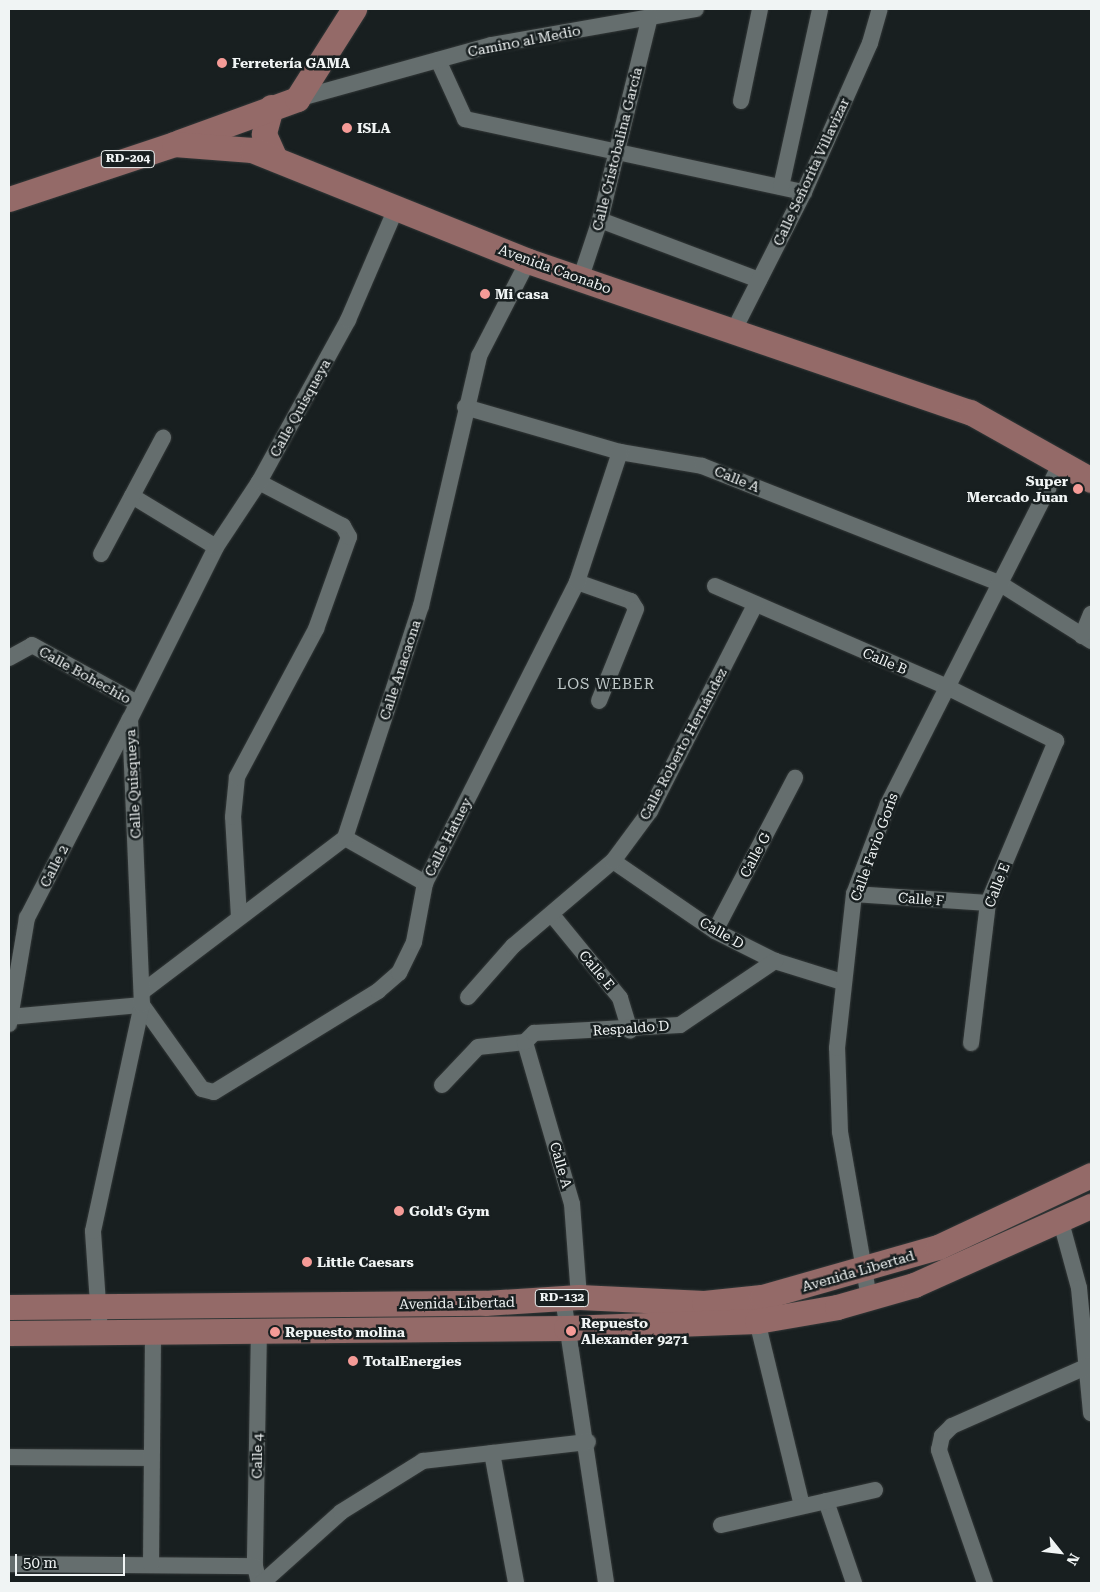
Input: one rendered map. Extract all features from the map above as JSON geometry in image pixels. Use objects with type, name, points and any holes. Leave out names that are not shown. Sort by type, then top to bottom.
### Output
[{"type":"main road","points":[[297,99],[354,9]]},
{"type":"main road","name":"RD-204","points":[[174,144],[297,99]]},
{"type":"main road","points":[[263,153],[264,134],[271,107]]},
{"type":"main road","name":"Avenida Caonabo","points":[[9,199],[174,144],[263,153],[528,261],[970,412],[1062,461],[1091,480]]},
{"type":"main road","name":"Avenida Libertad","points":[[9,1308],[485,1303],[571,1298],[713,1302],[762,1297],[865,1271],[938,1247],[1091,1175]]},
{"type":"main road","name":"Avenida Libertad","points":[[9,1333],[259,1328],[566,1328],[757,1321],[869,1298],[914,1286],[1061,1222],[1091,1206]]},
{"type":"street","name":"Camino al Medio","points":[[297,99],[492,44],[696,9]]},
{"type":"street","points":[[741,101],[760,9]]},
{"type":"street","points":[[781,187],[820,9]]},
{"type":"street","name":"Calle Señorita Villavizar","points":[[733,332],[804,192],[870,43],[880,9]]},
{"type":"street","name":"Calle Cristobalina García","points":[[580,280],[600,220],[650,17]]},
{"type":"street","points":[[438,60],[465,119],[618,149],[804,192]]},
{"type":"street","name":"Calle Quisqueya","points":[[100,1332],[94,1231],[142,998],[130,719],[216,547],[259,482],[348,320],[397,206]]},
{"type":"street","points":[[600,220],[759,280]]},
{"type":"street","name":"Calle Anacaona","points":[[345,838],[421,606],[478,356],[528,261]]},
{"type":"street","name":"Calle A","points":[[465,407],[620,452],[702,466],[999,583],[1087,639]]},
{"type":"street","points":[[101,554],[163,438]]},
{"type":"street","name":"Calle Hatuey","points":[[142,998],[202,1089],[214,1092],[378,991],[399,972],[414,942],[425,883],[577,582],[620,452]]},
{"type":"street","name":"Calle Favio Goris","points":[[869,1298],[840,1132],[837,1048],[842,982],[854,894],[888,804],[1062,461]]},
{"type":"street","points":[[239,917],[232,817],[237,777],[316,628],[349,533],[259,482]]},
{"type":"street","points":[[132,496],[216,547]]},
{"type":"street","points":[[577,582],[631,601],[636,609],[598,701]]},
{"type":"street","name":"Calle B","points":[[715,586],[947,687],[1054,738]]},
{"type":"street","name":"Calle Roberto Hernández","points":[[468,997],[513,946],[553,916],[613,861],[650,811],[755,605]]},
{"type":"street","points":[[1087,639],[1091,614]]},
{"type":"street","name":"Calle Bohechio","points":[[9,658],[32,645],[137,702]]},
{"type":"street","name":"Calle 2","points":[[9,1019],[27,918],[130,719]]},
{"type":"street","name":"Calle E","points":[[971,1043],[988,903],[1056,745],[1054,738]]},
{"type":"street","name":"Calle G","points":[[714,931],[795,778]]},
{"type":"street","points":[[9,1019],[142,998],[239,917],[345,838],[425,883]]},
{"type":"street","name":"Calle D","points":[[613,861],[714,931],[775,961],[842,982]]},
{"type":"street","name":"Calle F","points":[[854,894],[988,903]]},
{"type":"street","name":"Calle E","points":[[553,916],[620,998],[630,1030]]},
{"type":"street","name":"Respaldo D","points":[[442,1085],[478,1047],[527,1039],[534,1032],[630,1030],[680,1025],[775,961]]},
{"type":"street","name":"Calle A","points":[[527,1039],[572,1204],[571,1298],[566,1328],[588,1442],[606,1583]]},
{"type":"street","points":[[1061,1222],[1080,1288],[1091,1413]]},
{"type":"street","points":[[757,1321],[802,1506]]},
{"type":"street","name":"Calle 4","points":[[259,1328],[255,1566],[260,1583]]},
{"type":"street","points":[[151,1565],[153,1329]]},
{"type":"street","points":[[985,1583],[939,1450],[942,1436],[952,1426],[1088,1366]]},
{"type":"street","points":[[260,1583],[335,1517],[423,1461],[588,1442]]},
{"type":"street","points":[[492,1453],[513,1583]]},
{"type":"street","points":[[9,1457],[151,1458]]},
{"type":"street","points":[[721,1525],[875,1490]]},
{"type":"street","points":[[826,1501],[854,1583]]},
{"type":"street","points":[[9,1564],[255,1566]]},
{"type":"place","name":"Ferretería GAMA","points":[[222,63]]},
{"type":"place","name":"ISLA","points":[[347,128]]},
{"type":"place","name":"Mi casa","points":[[485,294]]},
{"type":"place","name":"Super Mercado Juan","points":[[1078,489]]},
{"type":"place","name":"Gold's Gym","points":[[399,1211]]},
{"type":"place","name":"Little Caesars","points":[[307,1262]]},
{"type":"place","name":"Repuesto Alexander 9271","points":[[571,1331]]},
{"type":"place","name":"Repuesto molina","points":[[275,1332]]},
{"type":"place","name":"TotalEnergies","points":[[353,1361]]},
{"type":"district","name":"LOS WEBER","points":[[606,685]]}]
